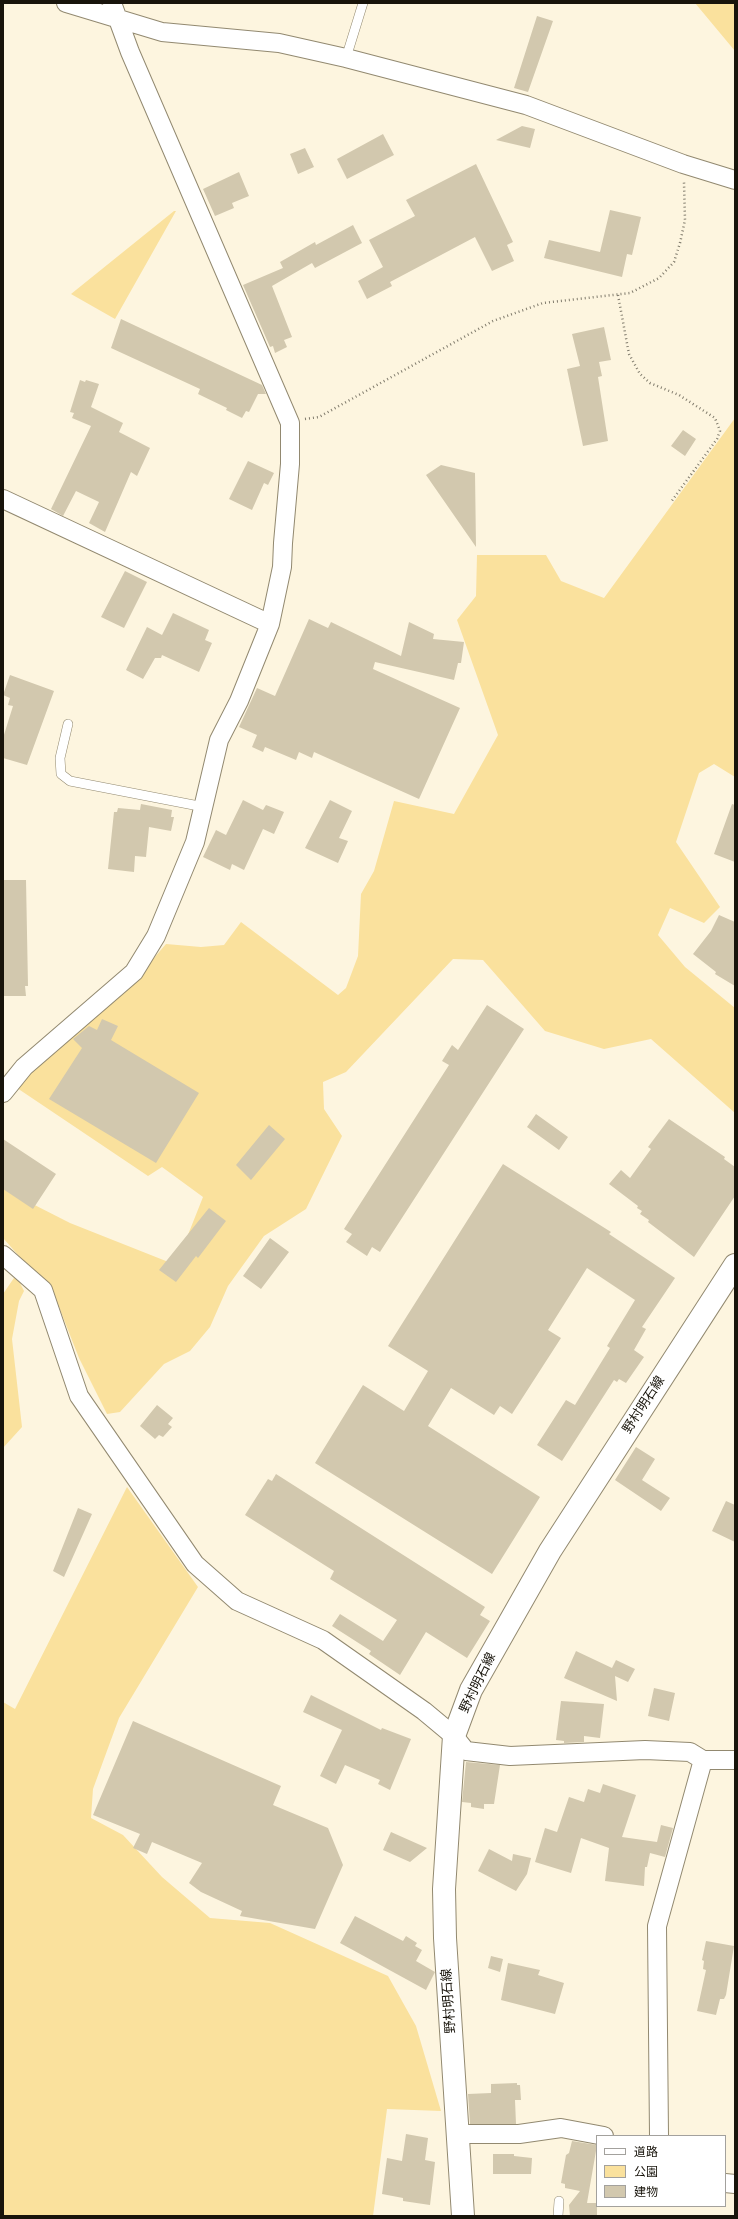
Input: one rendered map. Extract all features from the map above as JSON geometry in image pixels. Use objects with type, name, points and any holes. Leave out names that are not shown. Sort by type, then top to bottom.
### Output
[{"type":"main road","name":"野村明石線","points":[[463,2216],[445,1938],[444,1896],[454,1736],[471,1690],[550,1551],[735,1265]]},
{"type":"street","points":[[66,3],[115,11],[162,32],[279,43],[346,58],[526,105],[683,164],[735,180]]},
{"type":"street","points":[[3,1094],[24,1067],[134,972],[156,936],[195,842],[219,740],[239,701],[270,624],[282,568],[282,543],[290,464],[290,423],[130,52],[115,11]]},
{"type":"street","points":[[3,499],[270,624]]},
{"type":"street","points":[[3,1255],[43,1290],[78,1396],[195,1564],[237,1601],[323,1640],[424,1711],[454,1736],[466,1751],[510,1756],[645,1750],[690,1752],[703,1760],[735,1760]]},
{"type":"street","points":[[659,2135],[657,1926],[703,1760]]},
{"type":"street","points":[[457,2134],[519,2134],[561,2128],[599,2135]]},
{"type":"lane","points":[[346,58],[363,3]]},
{"type":"lane","points":[[68,724],[60,758],[61,774],[70,781],[204,808]]},
{"type":"lane","points":[[558,2216],[559,2201]]},
{"type":"path","points":[[290,423],[319,416],[493,321],[543,303],[630,293],[660,278],[674,262],[685,220],[683,164]]},
{"type":"path","points":[[618,295],[629,354],[640,374],[650,383],[679,395],[715,418],[720,431],[717,439],[671,502]]},
{"type":"green space","points":[[695,3],[735,3],[735,51]]},
{"type":"green space","points":[[174,211],[176,211],[115,319],[71,294]]},
{"type":"green space","points":[[735,418],[735,777],[714,764],[699,773],[676,842],[720,907],[704,923],[670,908],[658,935],[685,967],[735,1008],[735,1113],[651,1039],[604,1049],[545,1031],[483,960],[453,959],[346,1072],[323,1082],[324,1109],[342,1136],[306,1209],[264,1236],[228,1286],[210,1327],[190,1351],[164,1364],[120,1412],[107,1414],[79,1358],[50,1284],[35,1274],[3,1238],[3,1186],[11,1193],[70,1223],[176,1265],[203,1197],[162,1167],[148,1176],[17,1088],[26,1072],[129,987],[166,944],[201,947],[224,945],[241,922],[338,995],[346,988],[358,956],[361,894],[374,871],[394,801],[454,814],[498,735],[457,620],[476,596],[477,555],[546,555],[561,581],[604,598]]},
{"type":"green space","points":[[16,1275],[24,1291],[19,1301],[12,1339],[22,1427],[3,1448],[3,1294]]},
{"type":"green space","points":[[127,1487],[198,1587],[119,1718],[93,1789],[91,1818],[123,1835],[162,1877],[210,1918],[270,1923],[388,1976],[416,2026],[441,2111],[387,2109],[373,2216],[3,2216],[3,1702],[15,1709]]},
{"type":"building","points":[[537,16],[553,21],[528,92],[514,88]]},
{"type":"building","points":[[522,126],[535,129],[530,148],[496,140]]},
{"type":"building","points":[[383,134],[394,155],[347,179],[337,159]]},
{"type":"building","points":[[305,148],[314,167],[298,174],[290,154]]},
{"type":"building","points":[[476,164],[513,242],[507,245],[514,261],[492,271],[475,237],[390,282],[392,286],[367,299],[358,281],[383,267],[369,240],[415,216],[406,200]]},
{"type":"building","points":[[239,172],[249,196],[232,203],[234,208],[215,216],[203,189]]},
{"type":"building","points":[[610,210],[641,217],[632,255],[627,254],[622,277],[544,258],[549,240],[600,252]]},
{"type":"building","points":[[353,225],[362,243],[315,268],[312,263],[272,286],[292,337],[284,340],[287,347],[275,353],[273,346],[270,347],[243,285],[283,268],[280,262],[315,242],[316,245]]},
{"type":"building","points":[[121,319],[262,385],[266,394],[258,394],[249,412],[246,411],[242,418],[226,410],[227,408],[198,394],[200,389],[111,348]]},
{"type":"building","points":[[604,327],[611,360],[599,362],[602,376],[598,377],[608,441],[583,446],[567,369],[580,366],[572,334]]},
{"type":"building","points":[[80,380],[85,382],[86,380],[99,384],[91,407],[123,423],[119,432],[150,448],[137,476],[131,472],[105,532],[89,523],[99,502],[76,491],[63,516],[51,509],[91,426],[72,418],[74,413],[70,412]]},
{"type":"building","points":[[683,430],[696,439],[685,456],[671,446]]},
{"type":"building","points":[[248,461],[274,473],[268,485],[264,483],[252,510],[229,499]]},
{"type":"building","points":[[441,465],[475,473],[476,547],[426,475]]},
{"type":"building","points":[[125,571],[147,582],[124,628],[101,617]]},
{"type":"building","points":[[173,613],[209,630],[205,640],[212,643],[199,672],[162,655],[161,658],[155,658],[143,679],[126,670],[147,627],[162,635]]},
{"type":"building","points":[[309,619],[328,628],[331,622],[401,656],[409,622],[434,634],[433,639],[464,642],[461,663],[458,663],[454,680],[375,662],[373,669],[460,708],[419,799],[314,752],[312,758],[299,752],[296,760],[265,747],[263,752],[252,747],[257,735],[239,727],[257,688],[275,696]]},
{"type":"building","points":[[10,675],[54,691],[27,765],[3,758],[3,738],[13,706],[8,705],[10,698],[3,695]]},
{"type":"building","points":[[243,800],[263,810],[266,805],[284,812],[274,834],[263,829],[244,870],[232,864],[230,870],[203,857],[216,830],[226,835]]},
{"type":"building","points":[[330,800],[352,811],[339,838],[348,841],[338,863],[305,848]]},
{"type":"building","points":[[141,804],[172,810],[171,817],[174,817],[171,831],[149,827],[146,857],[135,856],[134,872],[108,869],[114,812],[117,812],[118,808],[140,810]]},
{"type":"building","points":[[732,804],[735,805],[735,862],[714,854]]},
{"type":"building","points":[[3,880],[26,880],[28,986],[25,986],[26,996],[3,996]]},
{"type":"building","points":[[719,915],[735,922],[735,986],[715,974],[716,972],[693,954],[711,931]]},
{"type":"building","points":[[487,1005],[524,1029],[380,1252],[372,1247],[367,1256],[346,1242],[352,1234],[344,1229],[449,1065],[442,1061],[452,1045],[458,1050]]},
{"type":"building","points":[[102,1019],[118,1026],[111,1040],[199,1093],[156,1163],[49,1099],[82,1048],[73,1039],[89,1026],[97,1030]]},
{"type":"building","points":[[536,1114],[568,1137],[559,1150],[527,1127]]},
{"type":"building","points":[[669,1119],[725,1157],[724,1159],[735,1167],[735,1196],[694,1257],[648,1222],[649,1220],[640,1214],[642,1211],[637,1208],[638,1206],[609,1184],[621,1170],[630,1178],[651,1149],[648,1147]]},
{"type":"building","points":[[269,1125],[285,1139],[251,1180],[236,1165]]},
{"type":"building","points":[[3,1139],[56,1174],[33,1209],[3,1189]]},
{"type":"building","points":[[503,1164],[611,1232],[609,1234],[675,1278],[642,1327],[646,1329],[634,1350],[644,1357],[626,1383],[619,1379],[617,1382],[614,1380],[562,1461],[537,1445],[566,1400],[575,1405],[610,1348],[607,1346],[635,1300],[587,1268],[548,1330],[561,1338],[512,1414],[500,1406],[494,1415],[451,1388],[428,1426],[540,1497],[492,1574],[315,1463],[363,1385],[404,1411],[428,1371],[388,1346]]},
{"type":"building","points":[[209,1208],[226,1221],[198,1258],[196,1256],[176,1282],[159,1270]]},
{"type":"building","points":[[270,1238],[289,1252],[261,1289],[243,1276]]},
{"type":"building","points":[[157,1405],[173,1418],[168,1424],[172,1427],[163,1437],[159,1435],[155,1439],[140,1426]]},
{"type":"building","points":[[636,1447],[655,1459],[642,1480],[670,1498],[661,1511],[615,1480]]},
{"type":"building","points":[[276,1474],[485,1607],[480,1615],[490,1621],[467,1658],[426,1632],[400,1675],[369,1654],[371,1651],[332,1626],[340,1614],[383,1641],[397,1620],[330,1579],[334,1571],[245,1515],[268,1479],[272,1481]]},
{"type":"building","points":[[726,1501],[735,1505],[735,1542],[712,1531]]},
{"type":"building","points":[[78,1508],[92,1514],[64,1577],[53,1571]]},
{"type":"building","points":[[576,1651],[612,1668],[616,1660],[635,1669],[628,1682],[615,1676],[617,1701],[564,1678]]},
{"type":"building","points":[[654,1688],[675,1693],[669,1721],[648,1716]]},
{"type":"building","points":[[311,1695],[381,1730],[382,1728],[411,1739],[390,1790],[378,1784],[380,1780],[345,1765],[336,1784],[320,1776],[342,1730],[303,1712]]},
{"type":"building","points":[[561,1701],[604,1704],[600,1738],[584,1736],[584,1742],[564,1743],[564,1741],[556,1740]]},
{"type":"building","points":[[133,1721],[281,1786],[273,1805],[328,1828],[343,1865],[315,1929],[240,1916],[242,1911],[201,1892],[189,1883],[202,1863],[152,1842],[147,1854],[133,1848],[140,1834],[93,1815]]},
{"type":"building","points":[[466,1762],[500,1765],[494,1804],[484,1804],[484,1809],[471,1807],[471,1803],[462,1802]]},
{"type":"building","points":[[603,1784],[636,1795],[622,1837],[657,1842],[661,1825],[673,1828],[665,1857],[650,1853],[647,1867],[645,1867],[644,1886],[605,1881],[609,1848],[581,1838],[571,1873],[535,1862],[545,1828],[557,1832],[569,1797],[584,1802],[588,1789],[600,1793]]},
{"type":"building","points":[[391,1832],[427,1848],[410,1862],[383,1850]]},
{"type":"building","points":[[489,1849],[512,1861],[513,1854],[531,1858],[527,1874],[516,1891],[478,1871]]},
{"type":"building","points":[[355,1916],[403,1941],[406,1936],[417,1943],[415,1946],[422,1950],[416,1961],[435,1972],[426,1990],[340,1943]]},
{"type":"building","points":[[706,1941],[734,1946],[726,1995],[724,1999],[720,1999],[716,2015],[697,2011],[706,1970],[703,1969],[704,1961],[702,1960]]},
{"type":"building","points":[[491,1956],[503,1959],[500,1972],[488,1968]]},
{"type":"building","points":[[508,1963],[540,1970],[538,1975],[564,1983],[555,2014],[501,2000]]},
{"type":"building","points":[[517,2083],[517,2085],[520,2085],[521,2100],[515,2100],[516,2124],[470,2124],[468,2094],[491,2093],[491,2084]]},
{"type":"building","points":[[406,2134],[428,2138],[425,2160],[435,2162],[430,2205],[403,2201],[403,2198],[382,2194],[387,2158],[402,2161]]},
{"type":"building","points":[[572,2141],[596,2145],[587,2203],[596,2203],[597,2216],[570,2216],[569,2205],[580,2191],[565,2188],[565,2184],[561,2183],[566,2155],[569,2153]]},
{"type":"building","points":[[493,2154],[514,2154],[514,2156],[532,2158],[531,2174],[493,2174]]}]
